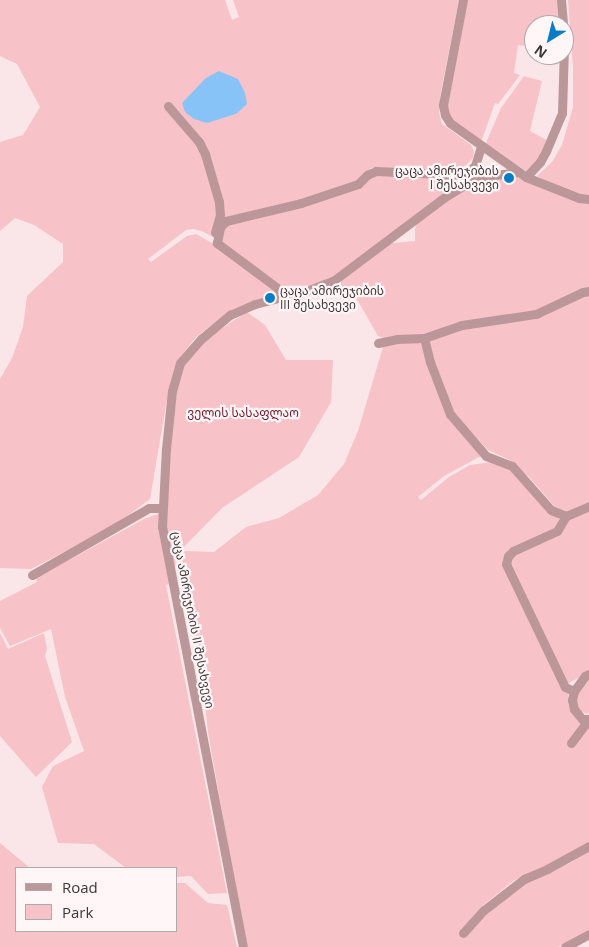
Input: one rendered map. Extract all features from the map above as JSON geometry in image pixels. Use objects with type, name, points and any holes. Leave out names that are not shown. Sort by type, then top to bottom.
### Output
[{"type":"street","points":[[463,0],[443,105],[445,115],[450,124],[523,174],[579,198],[589,200]]},
{"type":"street","points":[[561,0],[562,15]]},
{"type":"street","points":[[523,174],[540,162],[562,113],[563,65]]},
{"type":"street","points":[[168,106],[199,142],[205,154],[219,202],[220,215],[215,236],[217,243],[276,287],[285,297]]},
{"type":"street","points":[[217,243],[220,227],[226,221],[293,206],[330,194],[358,184],[367,175],[376,171],[462,176],[475,166],[481,146]]},
{"type":"street","name":"ცაცა ამირეჯიბის II შესახვევი","points":[[243,947],[162,527],[172,391],[180,363],[201,338],[230,315],[255,304],[285,297],[334,281],[444,196],[464,185],[487,176],[523,174]]},
{"type":"street","points":[[378,342],[424,338],[462,325],[536,314],[589,291]]},
{"type":"street","points":[[424,338],[430,362],[450,414],[486,456],[512,466],[551,510],[566,516]]},
{"type":"street","points":[[574,691],[565,687],[506,564],[508,556],[513,551],[557,531],[566,516],[589,506]]},
{"type":"street","points":[[32,575],[149,508],[162,508]]},
{"type":"street","points":[[589,674],[585,676],[574,691],[572,700],[574,709],[582,719],[589,719]]},
{"type":"street","points":[[571,743],[589,719]]},
{"type":"street","points":[[464,933],[484,910],[524,879],[548,869],[589,846]]},
{"type":"street","points":[[565,947],[589,934]]},
{"type":"green space","points":[[0,0],[225,0],[232,20],[239,17],[233,0],[459,0],[441,91],[439,113],[442,124],[471,145],[474,152],[473,158],[460,171],[371,168],[357,183],[296,203],[227,218],[216,239],[202,231],[186,230],[148,259],[151,262],[187,236],[196,234],[219,247],[271,286],[274,294],[225,315],[196,337],[178,360],[166,405],[150,499],[114,526],[31,569],[0,568],[0,379],[12,358],[23,327],[27,296],[63,262],[63,244],[34,225],[15,218],[0,231],[0,142],[23,135],[40,107],[17,64],[0,56]],"holes":[[[192,94],[236,114],[226,117],[182,103]]]},
{"type":"green space","points":[[468,0],[563,0],[564,15],[524,15],[524,46],[518,45],[514,73],[520,75],[498,104],[495,103],[481,142],[452,122],[446,112],[458,40]]},
{"type":"green space","points":[[568,0],[589,0],[589,197],[562,189],[537,176],[552,162],[562,145],[573,107],[574,15],[569,15]]},
{"type":"green space","points":[[524,76],[542,81],[530,131],[554,144],[544,160],[529,173],[485,145],[501,108]]},
{"type":"green space","points":[[381,173],[456,178],[459,182],[326,282],[287,293],[223,245],[220,240],[224,226],[367,180]]},
{"type":"green space","points":[[511,176],[522,178],[589,203],[589,288],[540,310],[424,335],[384,338],[378,336],[358,301],[340,285],[343,277],[381,248],[393,243],[415,241],[415,229],[418,221],[448,199],[482,181]]},
{"type":"green space","points":[[589,295],[589,502],[564,513],[556,508],[530,478],[510,460],[488,450],[454,414],[434,364],[428,339],[462,329],[541,316]]},
{"type":"green space","name":"ველის სასაფლაო","points":[[247,312],[265,325],[286,360],[333,360],[331,402],[299,457],[222,508],[176,555],[174,583],[166,585],[227,893],[208,894],[191,876],[178,877],[178,867],[125,867],[94,844],[58,843],[42,787],[53,766],[84,751],[65,697],[51,629],[10,646],[0,628],[0,601],[37,582],[35,575],[69,560],[144,519],[166,511],[169,448],[180,372],[210,336]]},
{"type":"green space","points":[[419,342],[422,345],[434,382],[481,456],[444,476],[418,497],[421,500],[449,477],[470,465],[492,462],[506,465],[560,520],[557,527],[506,555],[569,692],[568,704],[576,717],[584,723],[567,744],[572,748],[589,725],[589,842],[574,852],[513,881],[481,907],[459,934],[464,938],[506,895],[534,877],[568,864],[589,852],[589,931],[558,947],[246,947],[208,732],[199,651],[179,566],[184,551],[214,552],[246,527],[279,518],[318,495],[344,464],[358,431],[383,347],[387,343]]},
{"type":"green space","points":[[589,510],[589,672],[567,684],[509,566],[510,559],[513,556],[559,534],[570,517]]},
{"type":"green space","points":[[0,633],[8,649],[44,633],[47,649],[45,656],[72,742],[36,777],[0,736]]},
{"type":"green space","points":[[589,679],[589,712],[587,714],[580,711],[576,705],[576,698],[582,686]]},
{"type":"green space","points":[[0,843],[29,867],[15,867],[15,932],[178,932],[178,883],[185,883],[208,903],[227,905],[237,947],[0,947]]},
{"type":"water","points":[[219,71],[238,79],[245,93],[247,104],[236,114],[207,123],[194,119],[185,112],[182,103],[206,78]]},
{"type":"place","name":"ცაცა ამირეჯიბის I შესახვევი","points":[[509,178]]},
{"type":"place","name":"ცაცა ამირეჯიბის III შესახვევი","points":[[270,298]]}]
